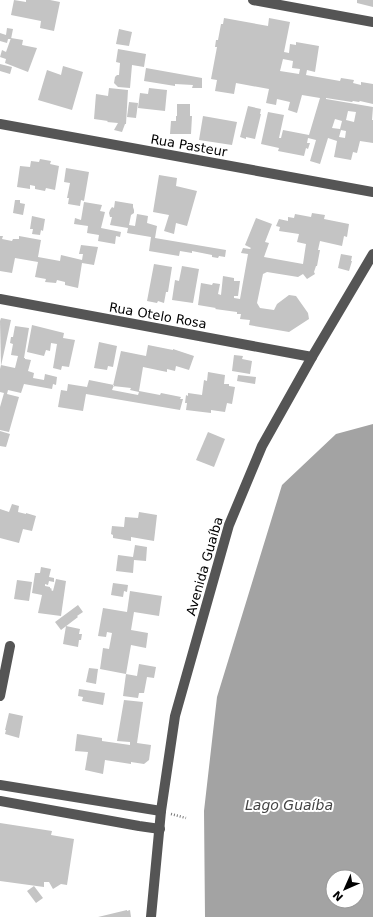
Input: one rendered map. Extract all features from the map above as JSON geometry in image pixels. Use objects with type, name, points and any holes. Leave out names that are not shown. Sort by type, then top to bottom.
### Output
[{"type":"street","points":[[253,0],[373,22]]},
{"type":"street","name":"Rua Pasteur","points":[[0,124],[373,192]]},
{"type":"street","name":"Avenida Guaíba","points":[[151,917],[161,811],[175,716],[229,525],[262,446],[312,357],[373,254]]},
{"type":"street","name":"Rua Otelo Rosa","points":[[0,299],[312,357]]},
{"type":"street","points":[[0,696],[10,646]]},
{"type":"street","points":[[0,785],[161,811]]},
{"type":"street","points":[[0,802],[160,829]]},
{"type":"water","name":"Lago Guaíba","points":[[373,424],[373,917],[205,917],[204,811],[217,697],[282,485],[336,434]]},
{"type":"building","points":[[14,0],[26,2],[26,0],[50,0],[60,2],[54,31],[40,28],[41,21],[11,15]]},
{"type":"building","points":[[357,0],[373,0],[373,7],[357,3]]},
{"type":"building","points":[[224,18],[268,26],[269,18],[290,22],[284,52],[289,53],[290,44],[296,45],[296,42],[319,46],[315,72],[307,70],[306,75],[340,81],[341,78],[354,80],[353,83],[361,85],[361,82],[373,84],[373,104],[360,101],[352,102],[326,99],[373,107],[373,143],[360,141],[357,153],[353,152],[351,160],[334,157],[337,141],[328,138],[320,164],[310,161],[316,140],[308,138],[307,143],[310,143],[308,149],[306,148],[304,156],[278,151],[279,148],[261,144],[268,112],[284,115],[279,138],[281,138],[283,130],[309,135],[320,98],[302,95],[297,113],[288,110],[290,102],[277,99],[276,105],[266,103],[269,89],[236,83],[234,94],[215,91],[217,80],[211,79],[217,47],[215,47],[216,40],[218,40],[221,24],[223,24]],"holes":[[[283,59],[293,61],[292,68],[300,69],[299,74],[280,71]],[[348,111],[356,112],[354,122],[346,120]],[[335,119],[342,121],[340,129],[332,128]],[[341,130],[346,131],[345,138],[339,137]]]},
{"type":"building","points":[[7,28],[13,29],[11,39],[8,39],[7,43],[0,41],[0,33],[6,35]]},
{"type":"building","points":[[119,29],[132,32],[129,46],[116,44]]},
{"type":"building","points":[[11,38],[23,40],[22,45],[37,48],[28,72],[5,63],[6,59],[0,57],[2,50],[6,52]]},
{"type":"building","points":[[118,49],[146,54],[144,67],[132,65],[130,88],[118,87],[114,83],[115,77],[119,75],[120,63],[116,62]]},
{"type":"building","points":[[0,64],[12,67],[10,74],[0,71]]},
{"type":"building","points":[[63,66],[83,72],[72,110],[38,100],[47,70],[61,75]]},
{"type":"building","points":[[146,68],[202,78],[202,88],[192,88],[193,85],[175,84],[175,86],[144,81]]},
{"type":"building","points":[[109,88],[128,90],[126,124],[122,132],[114,130],[118,123],[94,119],[96,94],[108,96]]},
{"type":"building","points":[[149,88],[167,90],[165,111],[138,108],[140,93],[148,94]]},
{"type":"building","points":[[129,102],[138,103],[136,118],[127,117]]},
{"type":"building","points":[[177,104],[190,104],[190,116],[192,116],[191,134],[170,134],[171,121],[176,121]]},
{"type":"building","points":[[248,106],[261,109],[255,139],[240,137]]},
{"type":"building","points":[[203,116],[237,122],[232,145],[199,140]]},
{"type":"building","points":[[40,159],[51,161],[50,164],[59,166],[55,190],[46,188],[45,191],[35,189],[35,186],[30,185],[30,189],[17,187],[20,166],[30,167],[31,161],[39,162]]},
{"type":"building","points":[[66,168],[89,172],[84,201],[81,200],[80,206],[68,204],[69,198],[67,198],[70,183],[64,182]]},
{"type":"building","points":[[159,175],[177,178],[176,186],[197,191],[187,226],[176,223],[174,234],[164,231],[169,215],[153,212]]},
{"type":"building","points":[[15,200],[20,200],[20,203],[25,204],[23,215],[13,213]]},
{"type":"building","points":[[115,201],[133,204],[134,213],[131,215],[129,225],[135,226],[137,214],[148,216],[147,223],[157,226],[155,238],[226,250],[225,257],[212,257],[212,255],[192,251],[192,253],[180,251],[179,256],[149,251],[151,237],[127,233],[128,228],[110,225],[112,217],[110,217],[109,213],[112,207],[114,208]]},
{"type":"building","points":[[84,202],[102,205],[100,211],[105,212],[101,228],[121,232],[120,237],[116,236],[115,244],[98,241],[99,235],[87,233],[88,226],[74,224],[75,218],[81,220]]},
{"type":"building","points":[[312,213],[325,215],[324,219],[349,224],[347,237],[344,236],[342,246],[320,241],[318,250],[320,250],[317,266],[314,272],[315,274],[307,279],[303,274],[298,277],[267,272],[263,274],[257,303],[260,308],[274,310],[277,304],[289,295],[296,296],[308,313],[309,319],[289,332],[249,325],[250,320],[240,319],[241,314],[237,314],[237,312],[198,305],[201,283],[212,285],[213,283],[220,284],[218,294],[221,295],[223,276],[234,278],[234,281],[240,281],[238,296],[234,296],[234,298],[240,299],[248,254],[241,253],[243,248],[251,248],[245,245],[256,218],[272,224],[265,242],[269,243],[264,257],[303,264],[306,244],[297,242],[299,234],[279,231],[280,227],[276,226],[279,219],[288,221],[288,217],[294,218],[295,214],[311,217]]},
{"type":"building","points":[[32,216],[45,219],[43,231],[41,230],[40,235],[32,234],[33,229],[30,229]]},
{"type":"building","points":[[0,236],[3,236],[2,239],[12,241],[13,239],[19,239],[19,236],[41,240],[38,257],[60,261],[61,255],[82,260],[83,254],[79,254],[81,245],[98,247],[94,265],[82,263],[78,288],[65,285],[65,282],[57,280],[56,283],[45,282],[46,279],[35,277],[38,262],[15,258],[12,273],[0,271]]},
{"type":"building","points":[[341,254],[352,256],[349,271],[338,268]]},
{"type":"building","points":[[154,264],[172,267],[168,292],[166,292],[164,303],[158,301],[157,303],[147,301]]},
{"type":"building","points":[[182,266],[199,269],[193,303],[172,300],[175,280],[179,281]]},
{"type":"building","points":[[1,318],[11,320],[1,366],[0,321]]},
{"type":"building","points":[[32,325],[64,333],[63,338],[75,340],[69,367],[62,366],[61,370],[53,368],[57,344],[51,343],[50,351],[46,350],[44,356],[27,352]]},
{"type":"building","points":[[15,326],[29,328],[24,358],[31,360],[28,371],[34,373],[33,378],[44,380],[45,374],[57,377],[56,385],[53,384],[52,389],[24,384],[21,393],[8,390],[7,394],[19,397],[9,432],[0,430],[0,407],[4,393],[0,392],[0,369],[1,365],[15,368],[18,356],[11,355],[13,344],[10,343]]},
{"type":"building","points":[[99,342],[117,346],[113,367],[108,366],[107,370],[94,368]]},
{"type":"building","points":[[148,345],[173,349],[194,356],[189,370],[176,366],[175,371],[167,369],[167,372],[143,367],[139,391],[181,397],[180,399],[183,399],[180,410],[86,394],[83,411],[58,407],[61,390],[67,391],[68,384],[87,387],[89,380],[113,385],[121,351],[146,356]],"holes":[[[114,386],[131,388],[130,390],[139,392],[138,395],[112,390]]]},
{"type":"building","points":[[234,355],[243,356],[242,359],[252,361],[250,374],[232,371]]},
{"type":"building","points":[[208,372],[225,375],[224,384],[229,384],[229,386],[235,387],[232,404],[227,403],[225,412],[211,410],[211,413],[186,410],[186,395],[188,396],[188,393],[202,395],[204,380],[207,381]]},
{"type":"building","points":[[238,375],[256,377],[255,384],[237,381]]},
{"type":"building","points":[[0,431],[10,434],[6,447],[0,446]]},
{"type":"building","points":[[208,432],[225,439],[214,467],[196,460]]},
{"type":"building","points":[[12,504],[19,506],[18,512],[36,516],[32,531],[23,529],[19,543],[0,538],[0,509],[9,512]]},
{"type":"building","points":[[139,512],[157,515],[154,541],[131,537],[131,541],[113,538],[113,535],[111,534],[112,526],[124,527],[125,517],[138,518]]},
{"type":"building","points":[[135,545],[147,547],[146,561],[134,560],[133,573],[116,571],[118,555],[133,557]]},
{"type":"building","points":[[41,567],[51,569],[49,577],[54,578],[54,582],[49,581],[48,585],[45,584],[45,586],[50,587],[52,589],[51,590],[53,591],[56,579],[66,581],[61,616],[38,613],[42,595],[32,593],[35,573],[40,573]]},
{"type":"building","points":[[17,580],[32,582],[29,601],[14,599]]},
{"type":"building","points":[[113,583],[128,585],[127,592],[124,591],[123,597],[111,595]]},
{"type":"building","points":[[130,591],[162,596],[159,616],[134,612],[131,630],[148,633],[146,648],[131,645],[126,674],[100,669],[103,648],[109,649],[112,633],[107,632],[106,637],[98,636],[103,608],[127,612]]},
{"type":"building","points":[[78,605],[83,612],[61,630],[55,622]]},
{"type":"building","points":[[66,626],[80,629],[79,634],[82,634],[78,647],[63,644]]},
{"type":"building","points":[[139,664],[156,667],[154,678],[147,677],[144,693],[139,693],[138,698],[123,696],[126,674],[137,676]]},
{"type":"building","points":[[89,668],[98,669],[96,684],[86,682]]},
{"type":"building","points":[[79,689],[105,693],[103,705],[82,701],[83,697],[78,696]]},
{"type":"building","points":[[124,700],[143,702],[137,743],[151,745],[149,760],[144,764],[131,762],[131,764],[105,760],[103,774],[85,770],[88,752],[75,751],[77,734],[102,738],[102,741],[130,745],[130,742],[117,741]]},
{"type":"building","points":[[9,713],[23,716],[19,738],[5,734]]},
{"type":"building","points":[[0,823],[52,831],[51,835],[74,839],[67,885],[61,884],[53,889],[49,882],[44,882],[44,887],[0,881]]},
{"type":"building","points":[[34,886],[43,898],[36,903],[27,891]]},
{"type":"building","points":[[130,910],[131,917],[98,917]]}]
